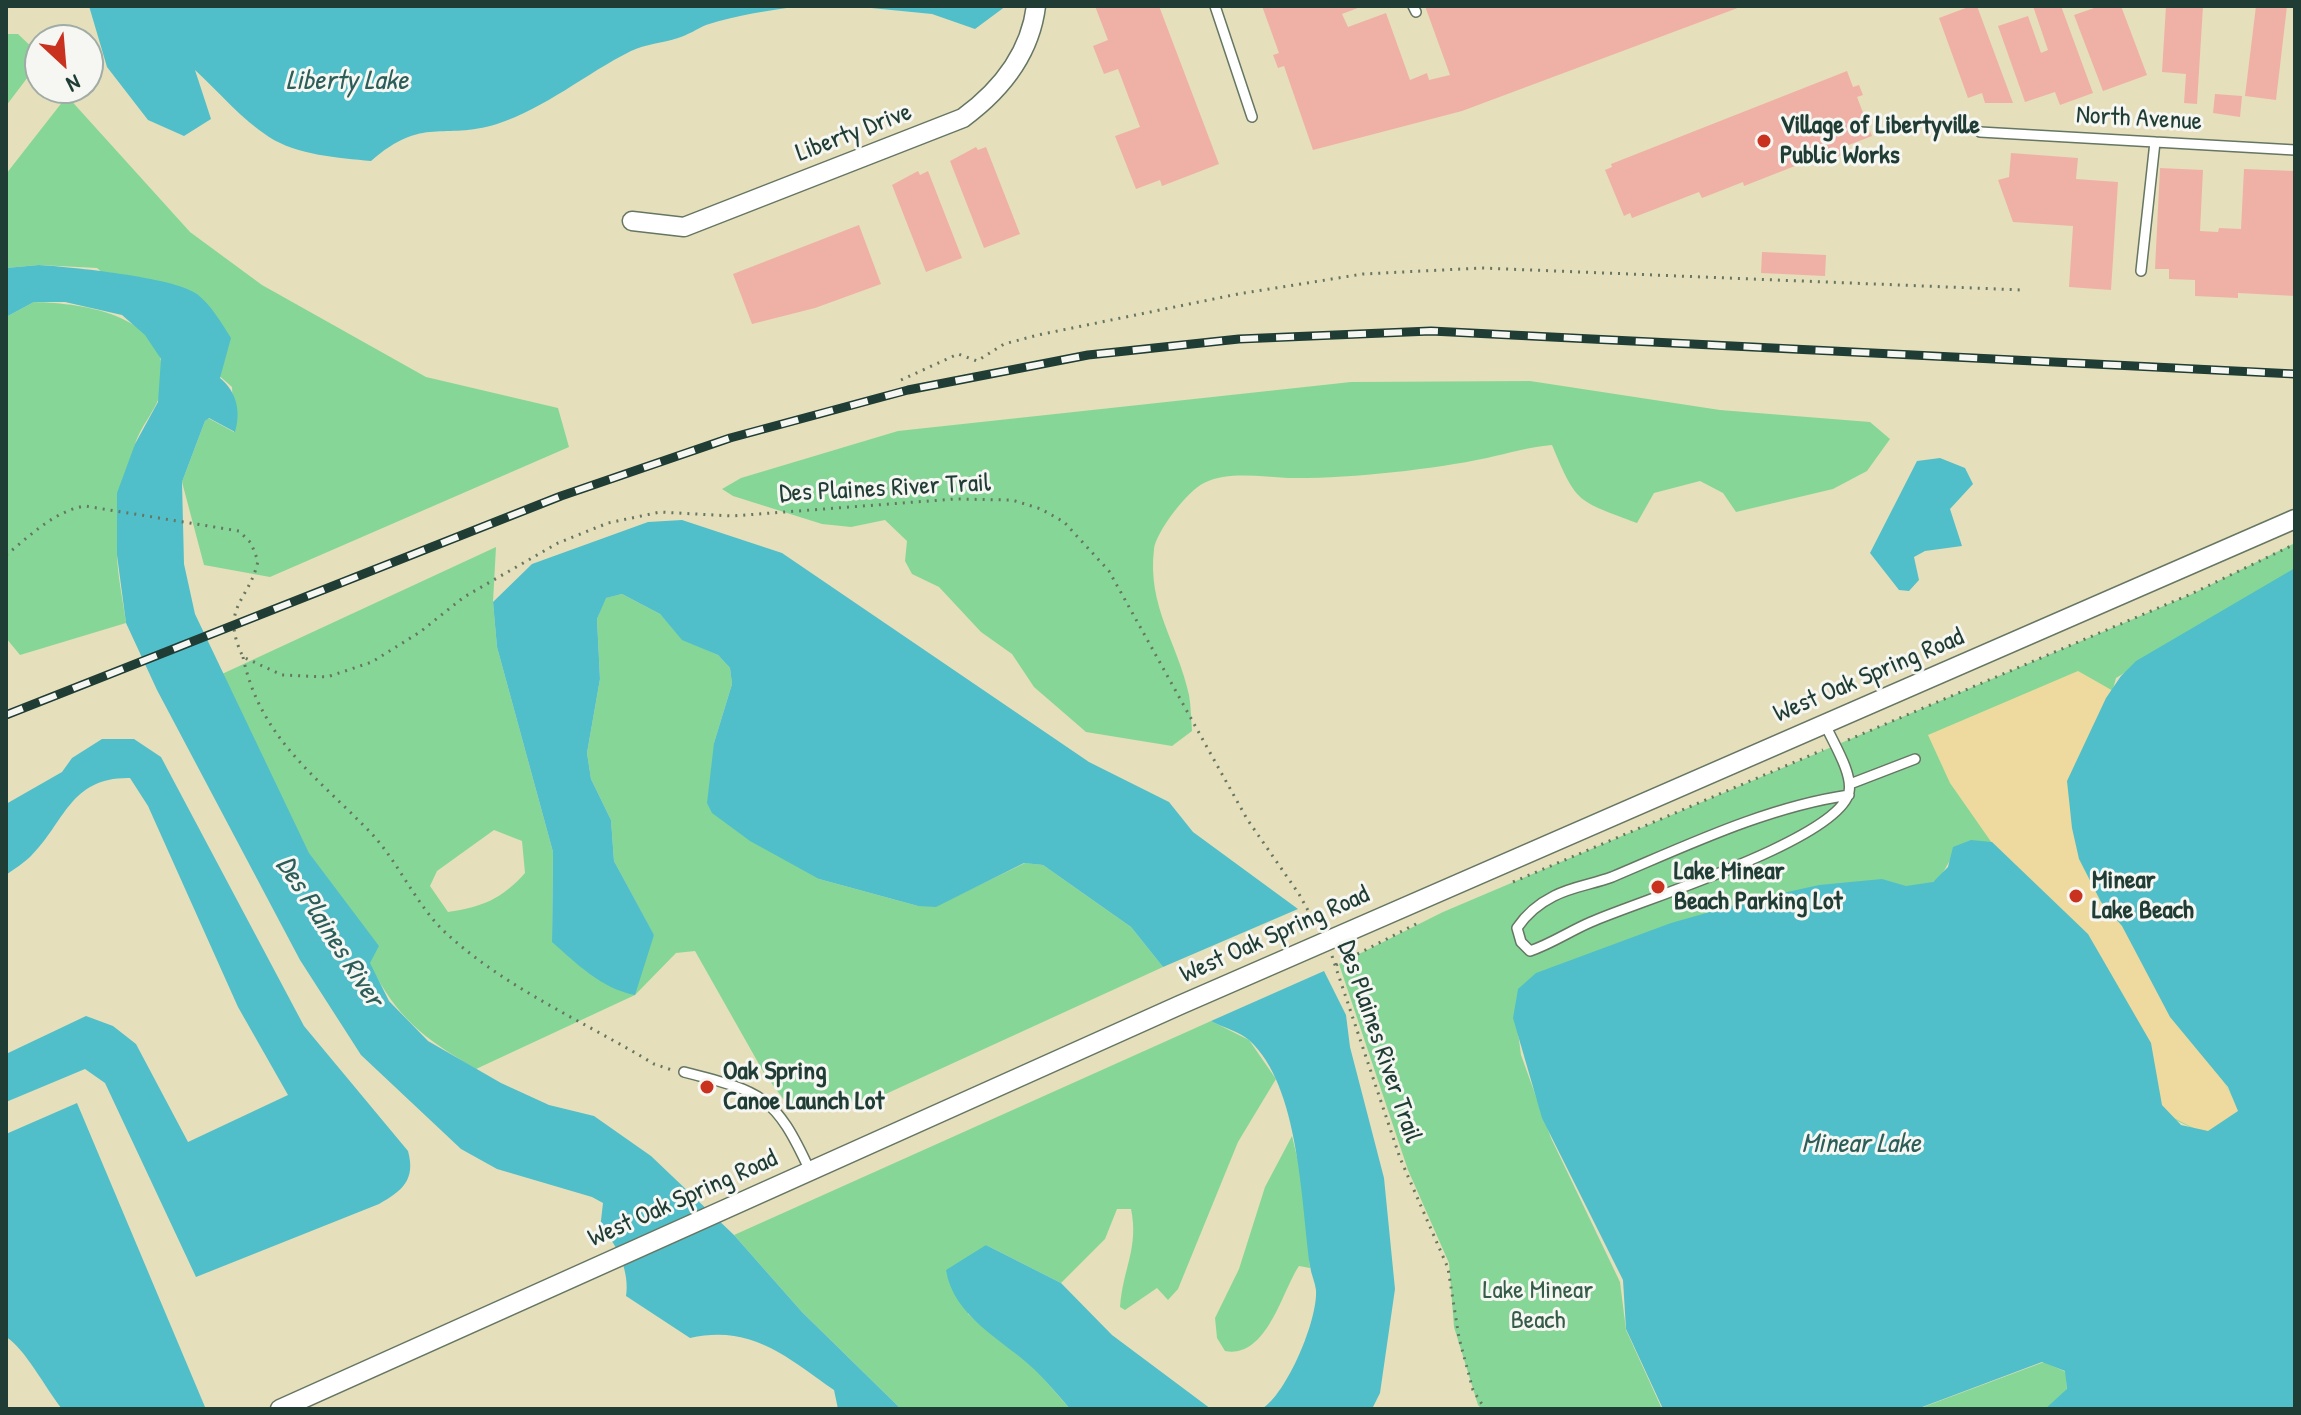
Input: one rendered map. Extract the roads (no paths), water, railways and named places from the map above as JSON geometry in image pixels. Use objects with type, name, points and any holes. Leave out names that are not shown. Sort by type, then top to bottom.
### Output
[{"type":"street","name":"Liberty Drive","points":[[632,221],[684,227],[963,118],[986,101],[1008,77],[1023,50],[1036,6]]},
{"type":"street","name":"West Oak Spring Road","points":[[280,1409],[1325,941],[2295,519]]},
{"type":"lane","points":[[1215,6],[1252,117]]},
{"type":"lane","name":"North Avenue","points":[[1980,132],[2295,150]]},
{"type":"lane","points":[[2141,271],[2155,142]]},
{"type":"lane","points":[[1825,724],[1850,784],[1849,795],[1832,818],[1766,854],[1591,922],[1543,946],[1530,951],[1521,942],[1517,928],[1528,912],[1556,895],[1598,882],[1767,815],[1803,803],[1849,795]]},
{"type":"lane","points":[[1850,784],[1915,759]]},
{"type":"lane","points":[[684,1072],[740,1086],[769,1101],[810,1171]]},
{"type":"water","name":"Liberty Lake","points":[[89,6],[802,6],[729,18],[678,38],[636,49],[515,117],[478,129],[433,132],[405,138],[371,161],[318,155],[280,143],[249,122],[195,70],[211,119],[184,136],[148,120],[107,67],[104,24],[94,24]]},
{"type":"water","points":[[851,6],[1006,6],[975,29],[932,14]]},
{"type":"water","name":"Des Plaines River","points":[[39,265],[121,274],[185,288],[207,303],[231,338],[220,378],[236,403],[238,417],[235,432],[209,418],[205,421],[182,482],[184,564],[195,614],[309,853],[379,946],[370,963],[389,1001],[428,1041],[501,1083],[549,1105],[594,1116],[651,1156],[734,1235],[802,1312],[901,1409],[838,1409],[834,1390],[767,1346],[732,1336],[690,1338],[626,1296],[626,1278],[621,1259],[600,1229],[603,1203],[497,1169],[461,1149],[361,1055],[300,960],[157,690],[126,623],[117,555],[117,493],[135,444],[158,402],[161,359],[145,335],[122,315],[65,302],[34,302],[6,317],[6,268]]},
{"type":"water","points":[[1940,458],[1965,468],[1973,484],[1950,509],[1962,546],[1925,551],[1914,557],[1919,580],[1909,591],[1899,590],[1870,553],[1917,461]]},
{"type":"water","points":[[682,520],[782,553],[1089,762],[1169,802],[1193,832],[1298,909],[1163,967],[1131,927],[1043,865],[1024,863],[936,907],[918,906],[819,879],[750,841],[712,813],[707,803],[714,743],[732,684],[730,668],[718,655],[682,640],[660,614],[622,594],[606,598],[597,619],[600,679],[587,753],[591,779],[611,820],[614,861],[654,935],[635,995],[601,981],[552,942],[553,852],[497,647],[493,602],[532,564],[648,522]]},
{"type":"water","name":"Minear Lake","points":[[2295,568],[2295,1409],[2045,1409],[2067,1389],[2065,1371],[2042,1362],[1917,1409],[1663,1409],[1626,1329],[1623,1280],[1542,1118],[1513,1018],[1518,989],[1536,973],[1671,923],[1756,899],[1819,885],[1882,879],[1906,886],[1933,882],[1948,867],[1953,847],[1971,840],[1992,842],[2088,934],[2151,1043],[2162,1105],[2181,1125],[2208,1131],[2238,1111],[2228,1087],[2170,1017],[2122,926],[2101,902],[2079,859],[2067,781],[2106,698],[2136,661]]},
{"type":"water","points":[[102,739],[134,739],[161,757],[304,1026],[408,1151],[410,1161],[405,1184],[379,1204],[196,1277],[105,1083],[85,1069],[6,1102],[6,1054],[86,1016],[113,1026],[136,1044],[188,1142],[288,1095],[238,1007],[148,806],[130,778],[110,780],[81,793],[43,843],[6,875],[6,804],[62,772],[72,758]]},
{"type":"water","points":[[1324,971],[1346,1015],[1350,1047],[1384,1178],[1395,1289],[1380,1393],[1372,1409],[1262,1409],[1281,1388],[1299,1355],[1312,1319],[1316,1290],[1310,1266],[1295,1147],[1279,1086],[1266,1060],[1249,1040],[1211,1021]]},
{"type":"water","points":[[77,1103],[205,1407],[62,1409],[27,1359],[6,1337],[6,1134]]},
{"type":"water","points":[[986,1245],[1061,1283],[1112,1335],[1211,1409],[1070,1409],[1036,1371],[969,1315],[951,1287],[946,1270]]},
{"type":"railway","points":[[6,715],[561,496],[730,438],[908,390],[1088,355],[1239,339],[1431,331],[2295,374]]},
{"type":"place","name":"Village of Libertyville Public Works","points":[[1764,141]]},
{"type":"place","name":"Lake Minear Beach Parking Lot","points":[[1658,887]]},
{"type":"place","name":"Minear Lake Beach","points":[[2076,896]]},
{"type":"place","name":"Oak Spring Canoe Launch Lot","points":[[707,1087]]},
{"type":"park label","name":"Lake Minear Beach","points":[[1538,1306]]}]
